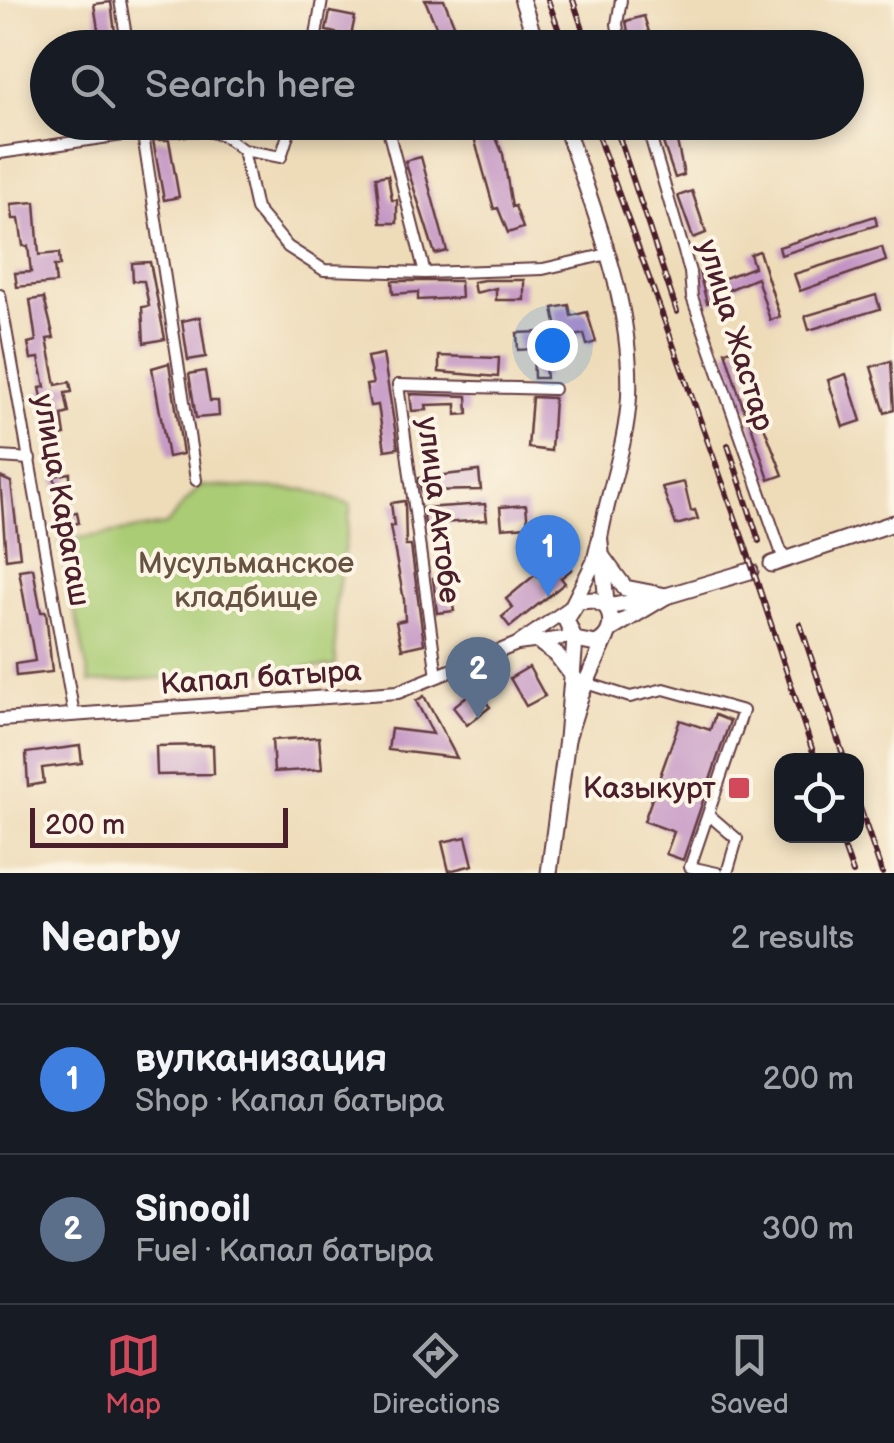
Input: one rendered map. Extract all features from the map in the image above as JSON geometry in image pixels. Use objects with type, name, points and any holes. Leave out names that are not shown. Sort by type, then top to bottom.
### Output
[{"type":"main road","points":[[522,0],[532,30]]},
{"type":"main road","points":[[549,873],[567,739],[580,681],[566,620],[594,562],[629,396],[626,328],[608,254],[570,140]]},
{"type":"main road","points":[[778,562],[894,523]]},
{"type":"main road","points":[[594,666],[609,632],[600,538]]},
{"type":"main road","points":[[603,558],[625,588],[666,596]]},
{"type":"main road","points":[[572,606],[586,599],[607,607],[666,596],[750,572]]},
{"type":"main road","points":[[573,639],[596,644],[640,610],[666,596]]},
{"type":"main road","points":[[580,681],[640,610]]},
{"type":"main road","points":[[542,644],[580,681]]},
{"type":"street","points":[[120,0],[125,30]]},
{"type":"street","points":[[317,30],[322,0]]},
{"type":"street","points":[[619,30],[622,0]]},
{"type":"street","points":[[0,153],[71,140]]},
{"type":"street","points":[[144,140],[196,480]]},
{"type":"street","points":[[229,140],[243,150],[281,157],[286,140]]},
{"type":"street","points":[[391,140],[425,274]]},
{"type":"street","name":"улица Жастар","points":[[651,140],[690,272],[692,297],[778,562]]},
{"type":"street","points":[[243,150],[256,210],[288,247],[324,270],[425,274],[543,269],[608,254]]},
{"type":"street","name":"улица Карагаш","points":[[0,295],[74,714]]},
{"type":"street","name":"улица Актобе","points":[[437,677],[398,385],[554,389]]},
{"type":"street","points":[[0,457],[30,458]]},
{"type":"street","name":"Капал батыра","points":[[0,720],[398,692],[517,644],[572,606]]},
{"type":"street","name":"Капал батыра","points":[[517,644],[573,639]]},
{"type":"street","points":[[580,681],[630,697],[664,689],[744,711],[690,867],[718,873]]},
{"type":"street","points":[[709,816],[738,839],[727,873]]},
{"type":"green space","name":"Мусульманское кладбище","points":[[200,486],[307,490],[351,505],[335,608],[336,666],[90,683],[60,541],[166,525]]},
{"type":"building","points":[[425,0],[444,0],[456,30],[438,30]]},
{"type":"building","points":[[111,2],[115,30],[98,30],[94,4]]},
{"type":"building","points":[[330,12],[355,17],[352,30],[326,30]]},
{"type":"building","points":[[644,16],[648,30],[628,30],[626,21]]},
{"type":"building","points":[[153,140],[169,140],[179,197],[164,200]]},
{"type":"building","points":[[475,140],[497,140],[512,207],[515,206],[523,228],[508,233],[498,208],[494,209]]},
{"type":"building","points":[[662,140],[677,140],[684,175],[675,178]]},
{"type":"building","points":[[421,157],[447,251],[435,254],[405,161]]},
{"type":"building","points":[[388,175],[392,200],[397,200],[397,223],[381,223],[376,177]]},
{"type":"building","points":[[692,191],[706,233],[693,238],[678,196]]},
{"type":"building","points":[[35,202],[39,255],[59,253],[60,266],[54,266],[56,283],[17,287],[15,273],[31,272],[28,246],[23,246],[19,219],[13,219],[11,204]]},
{"type":"building","points":[[875,216],[877,225],[781,255],[779,247]]},
{"type":"building","points":[[882,247],[886,261],[800,291],[794,274]]},
{"type":"building","points":[[759,251],[780,317],[770,320],[757,278],[716,295],[718,300],[707,303],[699,272],[708,269],[712,283],[754,267],[750,254]]},
{"type":"building","points":[[150,262],[165,339],[144,343],[142,307],[149,306],[144,281],[133,281],[132,263]]},
{"type":"building","points":[[524,280],[524,300],[496,300],[496,288],[475,293],[473,282]]},
{"type":"building","points":[[392,281],[460,281],[461,298],[418,300],[418,292],[393,294]]},
{"type":"building","points":[[876,295],[880,309],[809,330],[805,316]]},
{"type":"building","points":[[44,298],[54,338],[47,339],[56,385],[70,382],[72,392],[65,393],[69,413],[62,415],[65,435],[54,437],[40,388],[45,387],[39,358],[31,359],[28,343],[36,341],[30,300]]},
{"type":"building","points":[[569,305],[571,316],[587,312],[596,342],[587,345],[584,334],[559,339],[553,308]]},
{"type":"building","points":[[200,317],[206,357],[188,360],[182,321]]},
{"type":"building","points":[[542,332],[546,378],[534,378],[533,349],[518,350],[517,333]]},
{"type":"building","points":[[738,347],[754,407],[744,410],[725,351]]},
{"type":"building","points":[[383,354],[398,448],[385,450],[378,405],[370,406],[366,385],[373,384],[367,357]]},
{"type":"building","points":[[439,356],[499,358],[498,377],[439,372]]},
{"type":"building","points":[[891,361],[894,410],[885,413],[871,367]]},
{"type":"building","points":[[169,363],[183,454],[168,457],[152,368]]},
{"type":"building","points":[[205,371],[210,401],[218,401],[219,416],[196,418],[189,374]]},
{"type":"building","points":[[846,374],[861,421],[843,427],[828,380]]},
{"type":"building","points":[[410,394],[467,396],[468,414],[456,415],[456,404],[426,405],[427,410],[412,411]]},
{"type":"building","points":[[532,397],[554,398],[551,451],[528,448]]},
{"type":"building","points":[[761,419],[783,475],[769,480],[750,422]]},
{"type":"building","points":[[479,471],[481,490],[421,491],[419,478]]},
{"type":"building","points":[[70,473],[70,513],[77,512],[79,523],[65,525],[54,476]]},
{"type":"building","points":[[0,477],[11,482],[20,557],[6,559]]},
{"type":"building","points":[[684,482],[691,511],[695,510],[698,519],[676,525],[662,487]]},
{"type":"building","points":[[405,501],[406,546],[411,546],[424,644],[402,649],[396,622],[405,620],[404,600],[390,526],[394,526],[391,503]]},
{"type":"building","points":[[485,504],[487,520],[425,524],[423,508]]},
{"type":"building","points":[[526,505],[528,526],[502,528],[500,507]]},
{"type":"building","points":[[567,562],[572,569],[561,578],[565,583],[510,627],[502,617],[513,608],[506,599],[536,574],[542,582]]},
{"type":"building","points":[[33,568],[41,612],[46,612],[52,672],[16,676],[15,664],[35,661],[19,570]]},
{"type":"building","points":[[447,575],[454,611],[437,613],[433,578]]},
{"type":"building","points":[[529,667],[545,696],[526,706],[510,678]]},
{"type":"building","points":[[472,684],[490,707],[467,725],[453,707],[468,695],[464,690]]},
{"type":"building","points":[[424,696],[457,758],[388,750],[391,729],[433,734],[416,701]]},
{"type":"building","points":[[715,715],[730,721],[683,860],[666,854],[674,832],[644,821],[680,720],[710,730]]},
{"type":"building","points":[[319,737],[322,769],[274,772],[272,740]]},
{"type":"building","points":[[213,745],[214,774],[157,775],[156,746]]},
{"type":"building","points":[[80,746],[82,763],[42,768],[44,783],[28,786],[26,753]]},
{"type":"building","points":[[466,837],[473,865],[449,871],[442,842]]},
{"type":"railway","points":[[548,0],[559,30]]},
{"type":"railway","points":[[573,0],[583,30]]},
{"type":"railway","points":[[599,140],[745,545],[813,753]]},
{"type":"railway","points":[[620,140],[677,312]]},
{"type":"railway","points":[[728,445],[759,541]]},
{"type":"railway","points":[[800,624],[842,753]]},
{"type":"railway","points":[[864,820],[882,873]]},
{"type":"railway","points":[[842,843],[853,873]]},
{"type":"place","name":"вулканизация","points":[[548,597]]},
{"type":"place","name":"Sinooil","points":[[478,719]]},
{"type":"place","name":"Казыкурт","points":[[739,788]]}]
